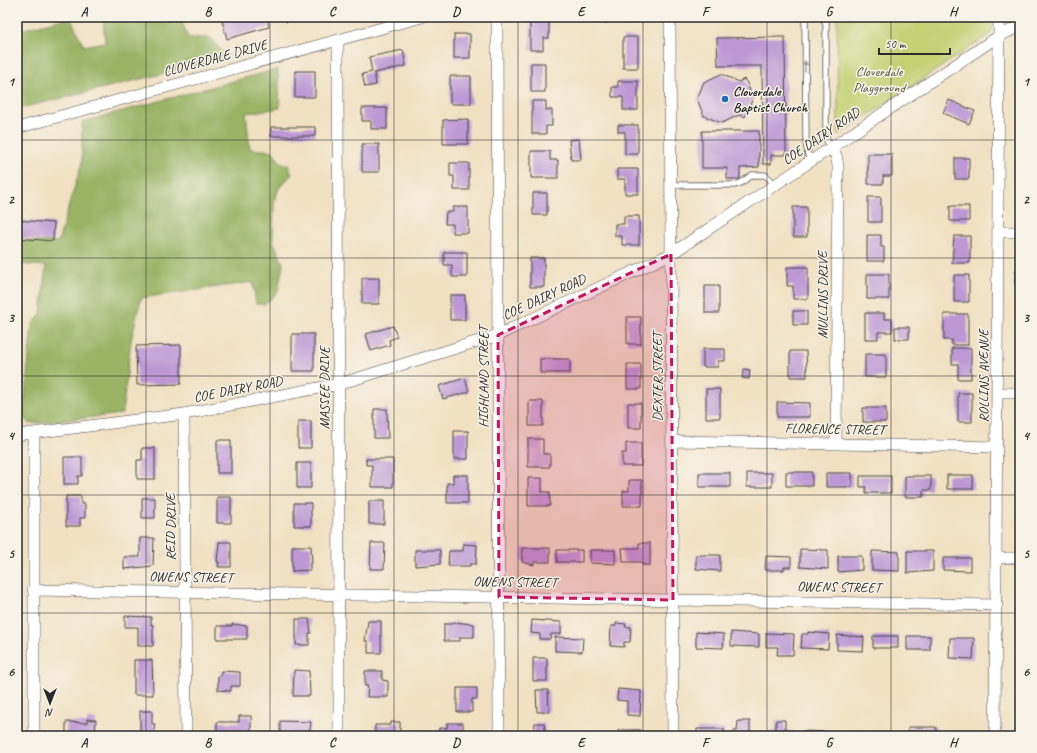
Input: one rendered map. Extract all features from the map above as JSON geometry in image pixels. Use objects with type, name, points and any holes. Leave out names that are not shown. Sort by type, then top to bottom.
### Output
[{"type":"street","name":"CLOVERDALE DRIVE","points":[[17,128],[422,17]]},
{"type":"street","name":"HIGHLAND STREET","points":[[497,17],[499,736]]},
{"type":"street","name":"DEXTER STREET","points":[[670,17],[673,736]]},
{"type":"street","name":"ROLLINS AVENUE","points":[[995,736],[997,605],[999,17]]},
{"type":"street","name":"COE DAIRY ROAD","points":[[17,435],[184,414],[339,384],[498,335],[671,254],[999,36],[1020,26]]},
{"type":"street","name":"MASSEE DRIVE","points":[[338,40],[339,736]]},
{"type":"street","name":"MULLINS DRIVE","points":[[830,148],[836,155],[838,166],[836,444]]},
{"type":"street","points":[[998,232],[1020,232]]},
{"type":"street","points":[[997,393],[1020,393]]},
{"type":"street","name":"REID DRIVE","points":[[184,414],[186,736]]},
{"type":"street","points":[[34,433],[34,736]]},
{"type":"street","name":"FLORENCE STREET","points":[[672,441],[997,447]]},
{"type":"street","points":[[997,558],[1020,558]]},
{"type":"street","name":"OWENS STREET","points":[[33,590],[997,605]]},
{"type":"lane","points":[[805,17],[806,142],[808,155],[812,160]]},
{"type":"lane","points":[[823,18],[826,22],[826,138],[830,148]]},
{"type":"lane","points":[[671,185],[735,184],[742,183],[752,175],[765,175],[771,178],[776,184]]},
{"type":"highlighted area","points":[[671,254],[673,600],[499,597],[498,335]]},
{"type":"green space","points":[[70,17],[84,46],[105,42],[103,17],[180,17],[188,38],[210,38],[228,58],[17,109],[17,31]]},
{"type":"green space","name":"Cloverdale Playground","points":[[837,17],[993,17],[993,29],[990,34],[838,135]]},
{"type":"green space","points":[[278,69],[280,108],[246,113],[250,149],[273,151],[280,162],[288,165],[292,174],[279,188],[274,202],[273,240],[283,264],[278,292],[265,304],[256,304],[253,282],[141,298],[131,341],[122,414],[29,424],[23,417],[32,325],[41,314],[46,266],[17,264],[17,241],[58,242],[82,162],[82,122]]},
{"type":"building","points":[[221,17],[267,17],[269,27],[227,39]]},
{"type":"building","points":[[284,17],[303,17],[286,22]]},
{"type":"building","points":[[596,17],[607,17],[607,23],[596,23]]},
{"type":"building","points":[[621,17],[635,17],[635,23],[621,23]]},
{"type":"building","points":[[530,20],[549,20],[549,38],[543,38],[543,50],[530,50]]},
{"type":"building","points":[[454,34],[470,34],[470,58],[454,58]]},
{"type":"building","points":[[623,37],[638,37],[638,68],[623,68]]},
{"type":"building","points":[[785,37],[786,155],[771,155],[771,164],[763,164],[762,66],[718,66],[717,38]]},
{"type":"building","points":[[403,50],[406,66],[374,73],[376,85],[365,87],[362,74],[372,72],[369,57]]},
{"type":"building","points":[[531,63],[545,63],[545,92],[531,92]]},
{"type":"building","points":[[295,71],[315,71],[315,97],[295,97]]},
{"type":"building","name":"Cloverdale Baptist Church","points":[[721,74],[739,82],[744,79],[747,83],[753,98],[745,117],[739,115],[722,123],[704,116],[697,99],[704,82]]},
{"type":"building","points":[[450,76],[471,76],[471,104],[450,104]]},
{"type":"building","points":[[618,81],[638,81],[638,110],[623,110],[623,97],[612,97],[612,87],[618,87]]},
{"type":"building","points":[[949,100],[975,111],[969,124],[943,113]]},
{"type":"building","points":[[532,101],[546,101],[546,110],[552,110],[552,126],[546,126],[546,134],[532,134]]},
{"type":"building","points":[[362,108],[387,108],[387,129],[371,129],[371,121],[362,121]]},
{"type":"building","points":[[468,119],[468,144],[443,144],[443,120]]},
{"type":"building","points":[[618,125],[638,125],[638,154],[625,154],[625,132],[618,132]]},
{"type":"building","points":[[271,127],[315,127],[315,136],[271,136]]},
{"type":"building","points":[[702,131],[759,131],[759,167],[740,168],[740,179],[727,179],[727,168],[702,168]]},
{"type":"building","points":[[579,139],[581,160],[571,160],[569,140]]},
{"type":"building","points":[[362,144],[379,144],[379,172],[362,172]]},
{"type":"building","points":[[531,151],[550,151],[550,160],[558,160],[558,178],[531,178]]},
{"type":"building","points":[[868,154],[892,154],[892,176],[883,176],[883,184],[868,184]]},
{"type":"building","points":[[955,158],[969,158],[969,179],[955,179]]},
{"type":"building","points":[[450,163],[469,163],[469,190],[454,190],[454,176],[450,176]]},
{"type":"building","points":[[617,169],[638,169],[638,194],[625,194],[625,179],[617,179]]},
{"type":"building","points":[[533,193],[547,193],[547,215],[533,215]]},
{"type":"building","points":[[868,197],[881,197],[881,222],[868,222]]},
{"type":"building","points":[[950,206],[969,206],[969,221],[950,221]]},
{"type":"building","points":[[453,207],[468,207],[468,233],[453,233],[453,224],[445,224],[446,212],[453,212]]},
{"type":"building","points":[[793,207],[807,207],[807,237],[793,237]]},
{"type":"building","points":[[624,216],[639,216],[639,245],[622,245],[622,236],[615,236],[615,224],[624,224]]},
{"type":"building","points":[[17,220],[54,223],[53,241],[17,238]]},
{"type":"building","points":[[867,235],[881,235],[881,247],[884,247],[884,261],[867,261]]},
{"type":"building","points":[[954,236],[970,236],[970,263],[952,263]]},
{"type":"building","points":[[444,252],[467,252],[467,277],[452,277],[452,265],[444,265]]},
{"type":"building","points":[[530,258],[544,258],[544,287],[530,287]]},
{"type":"building","points":[[787,267],[808,267],[808,299],[793,299],[793,286],[787,286]]},
{"type":"building","points":[[1015,271],[1020,271],[1020,285],[1015,285]]},
{"type":"building","points":[[867,274],[889,274],[889,299],[867,299]]},
{"type":"building","points":[[954,275],[969,275],[969,302],[954,302]]},
{"type":"building","points":[[362,278],[379,278],[379,304],[362,304]]},
{"type":"building","points":[[705,286],[719,286],[719,313],[705,313]]},
{"type":"building","points":[[450,295],[465,295],[465,320],[450,320]]},
{"type":"building","points":[[793,311],[807,311],[807,325],[793,325]]},
{"type":"building","points":[[865,313],[884,313],[884,319],[892,319],[892,332],[878,332],[878,339],[865,339]]},
{"type":"building","points":[[944,314],[968,314],[968,345],[952,345],[952,340],[944,340]]},
{"type":"building","points":[[627,317],[641,317],[641,344],[627,344]]},
{"type":"building","points":[[393,326],[397,337],[389,340],[390,345],[371,351],[366,334]]},
{"type":"building","points":[[895,327],[909,327],[909,339],[895,339]]},
{"type":"building","points":[[292,334],[314,334],[314,371],[292,371]]},
{"type":"building","points":[[181,345],[181,384],[137,385],[136,346]]},
{"type":"building","points":[[952,348],[971,348],[971,379],[958,379],[958,364],[952,364]]},
{"type":"building","points":[[703,349],[725,349],[725,361],[718,361],[718,367],[703,367]]},
{"type":"building","points":[[790,351],[806,351],[807,377],[790,377]]},
{"type":"building","points":[[865,354],[886,354],[886,377],[865,377]]},
{"type":"building","points":[[540,359],[570,359],[570,373],[540,373]]},
{"type":"building","points":[[627,364],[641,364],[641,389],[627,389]]},
{"type":"building","points":[[744,369],[750,370],[749,379],[742,378]]},
{"type":"building","points":[[465,378],[469,392],[443,399],[439,386]]},
{"type":"building","points":[[706,389],[720,389],[720,418],[706,418]]},
{"type":"building","points":[[958,393],[972,393],[972,422],[958,422]]},
{"type":"building","points":[[529,401],[543,401],[543,426],[529,426]]},
{"type":"building","points":[[777,402],[810,403],[810,417],[777,417]]},
{"type":"building","points":[[628,403],[641,403],[641,428],[628,428]]},
{"type":"building","points":[[863,408],[886,408],[886,422],[863,422]]},
{"type":"building","points":[[374,409],[387,409],[388,438],[374,438]]},
{"type":"building","points":[[298,421],[311,421],[311,448],[298,448]]},
{"type":"building","points":[[454,431],[468,431],[468,459],[454,459]]},
{"type":"building","points":[[528,439],[543,439],[543,454],[550,454],[550,467],[528,467]]},
{"type":"building","points":[[217,440],[231,440],[231,473],[217,473]]},
{"type":"building","points":[[626,443],[641,443],[641,466],[622,466],[622,453],[626,453]]},
{"type":"building","points":[[142,448],[155,448],[155,479],[137,479],[137,460],[142,460]]},
{"type":"building","points":[[64,457],[82,457],[82,476],[78,476],[78,484],[64,484]]},
{"type":"building","points":[[366,459],[393,459],[393,487],[372,487],[372,465],[366,465]]},
{"type":"building","points":[[297,463],[311,463],[311,488],[297,488]]},
{"type":"building","points":[[786,472],[812,472],[812,486],[786,486]]},
{"type":"building","points":[[699,473],[730,473],[730,487],[699,487]]},
{"type":"building","points":[[747,473],[772,473],[772,487],[747,487]]},
{"type":"building","points":[[826,473],[852,473],[852,487],[826,487]]},
{"type":"building","points":[[453,475],[468,475],[468,503],[447,503],[447,483],[453,483]]},
{"type":"building","points":[[947,475],[973,475],[973,489],[947,489]]},
{"type":"building","points":[[860,476],[891,476],[891,493],[866,493],[866,487],[860,487]]},
{"type":"building","points":[[905,476],[931,476],[931,490],[923,490],[923,497],[905,497]]},
{"type":"building","points":[[528,478],[542,478],[542,492],[550,492],[550,506],[528,506]]},
{"type":"building","points":[[629,480],[642,480],[642,506],[623,506],[623,491],[629,491]]},
{"type":"building","points":[[66,496],[81,496],[81,504],[85,504],[85,518],[80,518],[80,526],[66,526]]},
{"type":"building","points":[[217,497],[231,497],[231,523],[217,523]]},
{"type":"building","points":[[142,498],[155,498],[155,518],[142,518]]},
{"type":"building","points":[[369,501],[384,501],[384,524],[369,524]]},
{"type":"building","points":[[294,503],[311,503],[311,526],[294,526]]},
{"type":"building","points":[[140,538],[154,538],[153,566],[124,569],[124,557],[140,557]]},
{"type":"building","points":[[219,542],[231,542],[231,567],[218,567]]},
{"type":"building","points":[[371,543],[385,543],[384,569],[370,569]]},
{"type":"building","points":[[639,543],[650,543],[650,565],[642,565],[642,562],[623,562],[622,548],[639,548]]},
{"type":"building","points":[[463,544],[477,545],[476,564],[470,564],[470,566],[448,566],[449,551],[463,551]]},
{"type":"building","points":[[292,546],[311,546],[312,563],[310,563],[310,570],[292,571]]},
{"type":"building","points":[[522,548],[550,548],[550,562],[534,562],[534,565],[522,562]]},
{"type":"building","points":[[800,549],[828,550],[828,569],[800,567]]},
{"type":"building","points":[[415,550],[440,550],[440,564],[415,566]]},
{"type":"building","points":[[557,550],[582,550],[582,562],[557,562]]},
{"type":"building","points":[[590,550],[615,550],[615,564],[590,563]]},
{"type":"building","points":[[872,551],[899,552],[899,571],[872,570]]},
{"type":"building","points":[[907,551],[933,551],[933,571],[907,573]]},
{"type":"building","points":[[696,555],[720,555],[720,571],[696,569]]},
{"type":"building","points":[[766,556],[791,557],[791,567],[784,567],[784,570],[765,570]]},
{"type":"building","points":[[838,556],[862,556],[862,570],[838,572]]},
{"type":"building","points":[[943,558],[970,558],[970,571],[943,570]]},
{"type":"building","points":[[125,616],[151,617],[151,625],[153,625],[153,646],[138,646],[138,627],[125,627]]},
{"type":"building","points":[[296,619],[309,619],[311,633],[309,633],[309,645],[296,645]]},
{"type":"building","points":[[532,620],[561,622],[561,634],[551,634],[550,639],[540,639],[540,634],[531,633]]},
{"type":"building","points":[[368,621],[381,621],[381,653],[368,653],[368,641],[365,641]]},
{"type":"building","points":[[453,622],[474,624],[474,637],[460,637],[460,641],[444,641],[444,624],[453,624]]},
{"type":"building","points":[[616,623],[626,624],[625,627],[631,627],[630,642],[624,642],[624,647],[610,646],[611,626],[616,626]]},
{"type":"building","points":[[232,624],[247,626],[247,639],[217,639],[217,626],[232,626]]},
{"type":"building","points":[[696,632],[724,634],[723,648],[696,647]]},
{"type":"building","points":[[731,632],[759,634],[759,647],[731,646]]},
{"type":"building","points":[[808,632],[829,634],[828,649],[801,648],[802,634],[808,634]]},
{"type":"building","points":[[766,633],[794,634],[793,655],[777,655],[778,647],[766,647]]},
{"type":"building","points":[[837,635],[864,637],[863,651],[837,650]]},
{"type":"building","points":[[873,636],[898,636],[898,648],[873,648]]},
{"type":"building","points":[[907,636],[930,636],[930,650],[907,650]]},
{"type":"building","points":[[555,637],[583,638],[582,652],[555,651]]},
{"type":"building","points":[[950,638],[974,638],[973,659],[949,658]]},
{"type":"building","points":[[533,658],[547,658],[547,681],[533,681]]},
{"type":"building","points":[[134,660],[152,660],[153,695],[134,695]]},
{"type":"building","points":[[294,670],[309,671],[310,696],[293,696]]},
{"type":"building","points":[[221,671],[240,672],[240,686],[231,686],[231,691],[218,690],[218,676],[221,676]]},
{"type":"building","points":[[365,671],[382,671],[382,680],[388,681],[388,697],[367,697],[368,686],[365,686]]},
{"type":"building","points":[[457,688],[477,688],[477,699],[472,699],[472,712],[457,712]]},
{"type":"building","points":[[618,689],[641,691],[640,716],[627,715],[627,701],[617,700]]},
{"type":"building","points":[[536,690],[548,690],[549,712],[537,712]]},
{"type":"building","points":[[140,711],[152,711],[152,724],[155,724],[153,736],[140,736]]},
{"type":"building","points":[[239,716],[251,716],[251,734],[217,734],[217,722],[239,722]]},
{"type":"building","points":[[87,719],[96,720],[95,736],[66,735],[66,722],[87,723]]},
{"type":"building","points":[[776,720],[785,720],[785,730],[793,731],[793,736],[769,736],[769,731],[776,731]]},
{"type":"building","points":[[280,721],[311,722],[310,730],[308,730],[308,735],[280,736]]},
{"type":"building","points":[[738,721],[750,721],[750,732],[760,732],[759,736],[733,736],[733,731],[737,731]]},
{"type":"building","points":[[391,722],[400,722],[400,736],[375,736],[375,725],[391,725]]},
{"type":"building","points":[[447,723],[463,723],[463,736],[439,736],[439,728],[447,728]]},
{"type":"building","points":[[535,723],[544,723],[546,736],[533,736]]},
{"type":"building","points":[[908,727],[936,727],[936,736],[908,736]]},
{"type":"building","points":[[697,729],[724,729],[724,736],[697,736]]},
{"type":"building","points":[[618,730],[641,730],[641,736],[618,736]]},
{"type":"building","points":[[803,731],[829,732],[829,736],[803,736]]},
{"type":"building","points":[[944,731],[970,732],[970,736],[944,736]]},
{"type":"place","name":"Cloverdale Baptist Church","points":[[725,99]]}]
